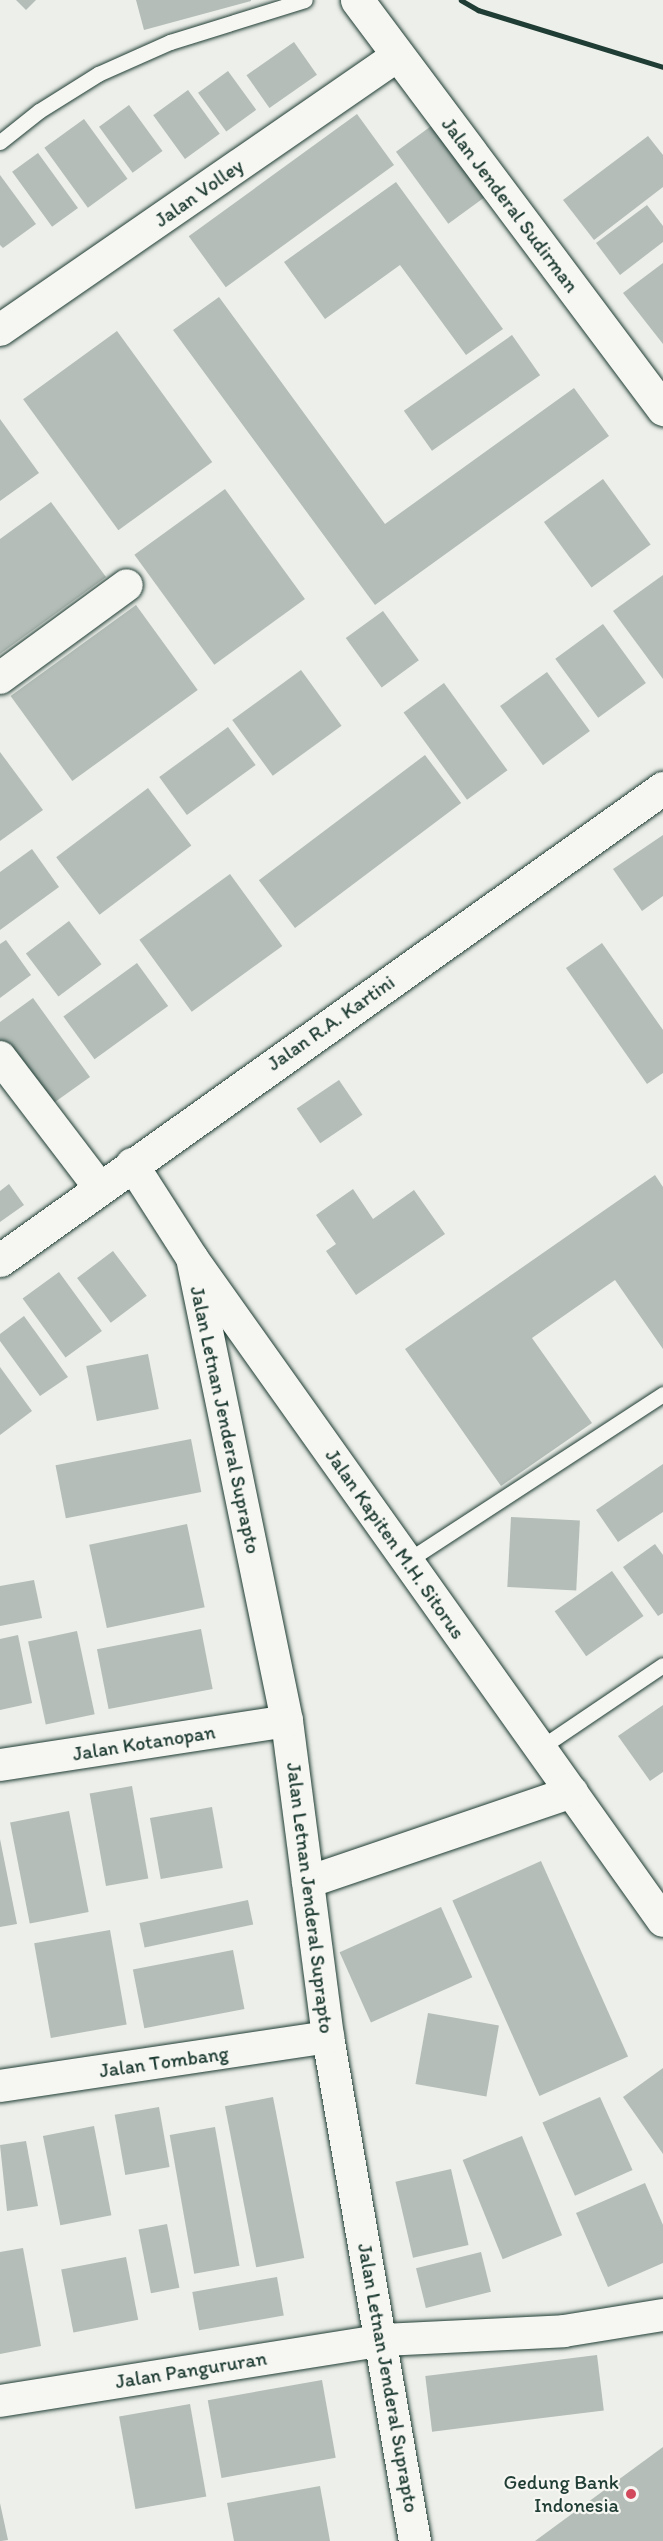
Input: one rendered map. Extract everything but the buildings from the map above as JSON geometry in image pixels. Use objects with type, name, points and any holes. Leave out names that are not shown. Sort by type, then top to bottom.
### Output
[{"type":"street","name":"Jalan Jenderal Sudirman","points":[[357,0],[663,409]]},
{"type":"street","name":"Jalan Volley","points":[[0,330],[398,55]]},
{"type":"street","points":[[0,678],[127,585]]},
{"type":"street","name":"Jalan R.A. Kartini","points":[[0,1260],[99,1187],[663,788]]},
{"type":"street","points":[[0,1057],[99,1187]]},
{"type":"street","name":"Jalan Kapiten M.H. Sitorus","points":[[132,1164],[192,1258],[663,1921]]},
{"type":"street","name":"Jalan Letnan Jenderal Suprapto","points":[[192,1258],[287,1721],[328,2037],[383,2340],[415,2541]]},
{"type":"street","name":"Jalan Kotanopan","points":[[0,1765],[287,1721]]},
{"type":"street","points":[[308,1882],[572,1792]]},
{"type":"street","name":"Jalan Tombang","points":[[0,2086],[328,2037]]},
{"type":"street","name":"Jalan Pangururan","points":[[0,2401],[383,2340],[564,2331],[663,2315]]},
{"type":"lane","points":[[0,141],[39,111],[98,74],[170,42],[304,0]]},
{"type":"lane","points":[[407,1561],[663,1394]]},
{"type":"lane","points":[[540,1748],[663,1665]]},
{"type":"railway","points":[[461,0],[478,10],[663,67]]},
{"type":"place","name":"Gedung Bank Indonesia","points":[[631,2494]]}]
